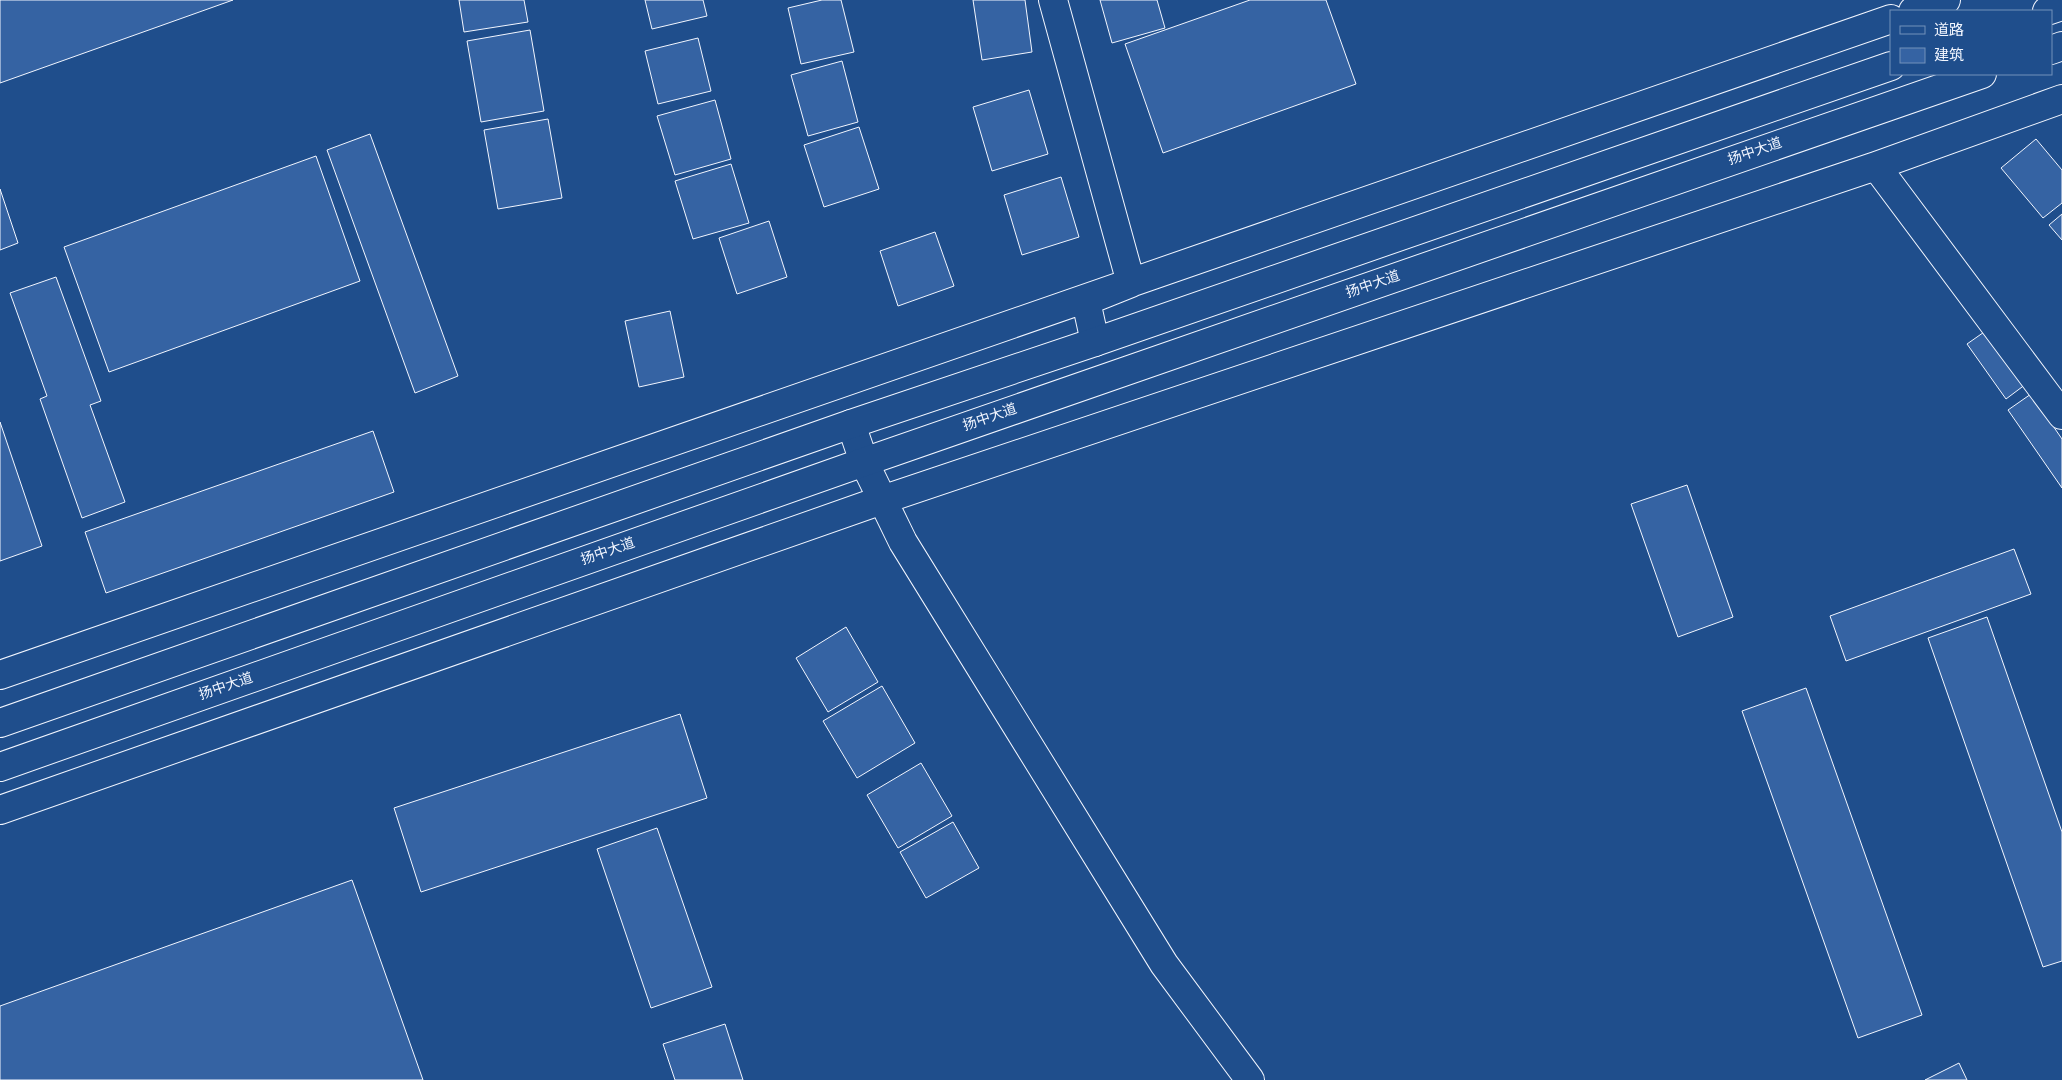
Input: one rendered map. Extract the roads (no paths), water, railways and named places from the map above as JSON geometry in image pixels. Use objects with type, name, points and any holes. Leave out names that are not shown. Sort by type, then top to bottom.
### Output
[{"type":"street","points":[[1053,0],[1131,283]]},
{"type":"street","points":[[1916,10],[1946,0]]},
{"type":"street","points":[[2050,10],[2062,6]]},
{"type":"street","points":[[0,675],[1890,19]]},
{"type":"street","points":[[0,723],[851,424],[1095,342],[1890,66]]},
{"type":"street","name":"扬中大道","points":[[0,767],[864,462],[1979,75]]},
{"type":"street","points":[[0,810],[882,500],[1876,166],[2062,99]]},
{"type":"street","points":[[1876,166],[2062,414]]},
{"type":"street","points":[[1095,342],[1086,301],[1131,283]]},
{"type":"street","points":[[851,424],[864,462],[903,542],[1164,964],[1250,1080]]}]
